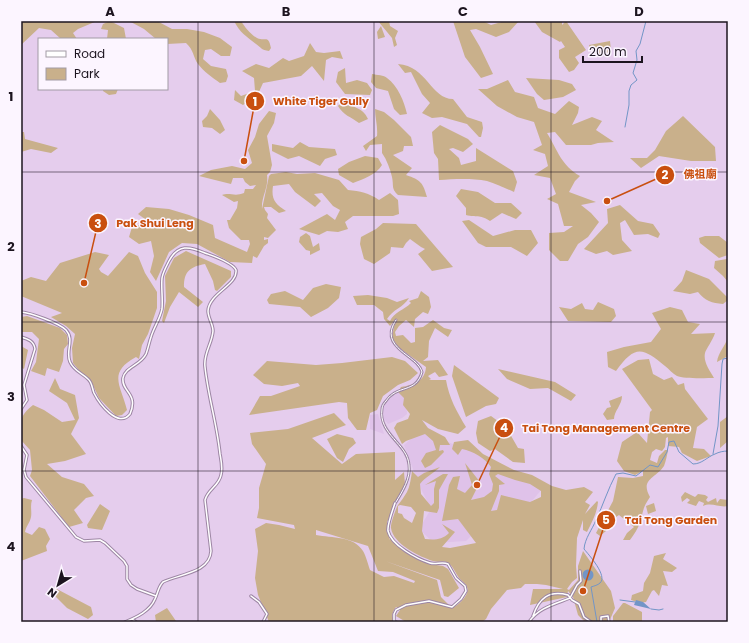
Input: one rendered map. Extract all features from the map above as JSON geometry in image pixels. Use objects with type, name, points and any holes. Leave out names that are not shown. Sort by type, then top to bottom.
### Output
[{"type":"street","points":[[21,312],[42,318],[66,330],[71,339],[68,355],[72,366],[89,380],[97,398],[112,414],[118,418],[124,419],[128,417],[130,413],[133,400],[124,384],[123,376],[126,371],[140,362],[146,354],[160,314],[163,300],[162,276],[171,256],[180,249],[192,248],[231,264],[236,268],[237,273],[235,277],[213,298],[208,309],[213,332],[205,356],[204,365],[218,434],[222,471],[220,480],[205,500],[210,555],[207,562],[200,568],[163,582],[153,603],[148,609],[126,622]]},
{"type":"street","points":[[396,320],[391,331],[392,337],[398,349],[418,364],[422,372],[421,378],[412,387],[392,393],[383,405],[382,409],[382,418],[385,428],[402,449],[410,465],[406,483],[395,503],[388,530],[403,550],[430,563],[448,564],[456,578],[465,586],[466,590],[462,599],[452,607],[428,601],[398,608],[394,614],[394,620],[396,622]]},
{"type":"street","points":[[21,337],[32,342],[35,349],[24,385],[26,400],[21,409]]},
{"type":"street","points":[[21,446],[27,454],[24,470],[26,477],[76,537],[82,540],[100,540],[105,543],[126,563],[127,579],[131,586],[156,596]]},
{"type":"street","points":[[533,616],[545,607],[570,598],[581,581],[580,571]]},
{"type":"street","points":[[529,622],[536,608],[549,594],[559,592],[568,595],[579,604],[584,617],[591,622]]},
{"type":"street","points":[[251,596],[259,602],[267,614],[263,622]]},
{"type":"street","points":[[601,622],[601,617],[608,616],[609,622]]},
{"type":"street","points":[[132,619],[136,622]]},
{"type":"shaded area","points":[[400,392],[406,397],[407,414],[402,418],[388,424],[384,419],[383,405],[389,398]]},
{"type":"shaded area","points":[[378,414],[384,434],[370,429],[370,415]]},
{"type":"shaded area","points":[[419,432],[482,455],[542,489],[527,507],[476,531],[466,541],[434,543],[419,529],[431,509],[417,481],[404,445]]},
{"type":"green space","points":[[21,21],[97,21],[78,29],[73,33],[76,38],[60,38],[51,30],[39,28],[21,45]]},
{"type":"green space","points":[[110,21],[124,28],[126,38],[107,38],[108,30],[101,29],[103,24]]},
{"type":"green space","points":[[129,21],[157,21],[172,29],[187,29],[204,32],[220,38],[232,47],[230,56],[221,56],[211,49],[205,50],[203,59],[211,66],[226,69],[228,76],[226,82],[220,83],[203,70],[196,61],[191,48],[186,43],[168,44],[168,38],[155,38],[144,29]]},
{"type":"green space","points":[[234,21],[241,21],[255,37],[268,40],[271,48],[269,51],[263,49],[246,36]]},
{"type":"green space","points":[[378,21],[389,21],[390,26],[398,31],[395,38],[397,45],[394,47],[392,38]]},
{"type":"green space","points":[[453,21],[483,21],[491,25],[505,21],[519,21],[509,32],[496,37],[476,29],[470,30],[493,74],[481,78],[465,57]]},
{"type":"green space","points":[[534,21],[562,21],[562,25],[566,21],[586,50],[575,57],[579,63],[574,70],[569,72],[559,58],[559,50],[565,47],[561,41],[560,42],[542,32]]},
{"type":"green space","points":[[381,26],[385,37],[378,39],[377,32]]},
{"type":"green space","points":[[610,41],[611,51],[598,57],[591,52],[589,45]]},
{"type":"green space","points":[[310,43],[316,52],[324,53],[340,51],[343,59],[332,57],[326,60],[324,81],[312,66],[301,76],[263,83],[258,94],[243,105],[234,100],[235,90],[241,96],[255,91],[254,78],[242,71],[256,64],[269,68],[283,58],[289,61],[304,56]]},
{"type":"green space","points":[[398,64],[408,66],[416,70],[439,94],[446,98],[453,99],[467,117],[482,122],[483,128],[481,137],[479,137],[467,124],[442,117],[432,118],[422,113],[430,103],[422,94],[411,72],[405,73]]},
{"type":"green space","points":[[345,68],[346,83],[357,80],[367,83],[372,90],[370,95],[345,94],[336,82],[338,72]]},
{"type":"green space","points":[[372,74],[386,77],[391,81],[402,99],[407,114],[400,115],[394,109],[388,91],[376,88],[371,82]]},
{"type":"green space","points":[[526,78],[559,80],[572,84],[576,90],[563,97],[544,100],[537,94]]},
{"type":"green space","points":[[508,80],[515,92],[534,97],[538,108],[555,114],[569,101],[579,107],[578,113],[572,125],[592,117],[602,121],[596,130],[614,142],[591,145],[566,145],[555,132],[547,133],[564,162],[580,176],[575,181],[569,192],[596,202],[581,205],[599,222],[588,237],[578,244],[568,261],[560,261],[549,250],[549,233],[564,232],[573,226],[564,226],[558,204],[547,199],[556,194],[550,178],[534,175],[548,166],[545,154],[533,150],[542,145],[534,122],[517,117],[497,106],[478,89],[487,89]]},
{"type":"green space","points":[[118,90],[116,94],[109,95],[103,91]]},
{"type":"green space","points":[[341,102],[357,108],[366,115],[368,119],[359,123],[340,109],[338,106]]},
{"type":"green space","points":[[210,109],[220,120],[225,130],[220,134],[212,128],[203,127],[202,121],[207,116]]},
{"type":"green space","points":[[375,109],[384,112],[411,137],[413,146],[404,146],[403,151],[393,155],[412,168],[406,175],[418,180],[421,183],[427,197],[398,195],[394,189],[387,162],[382,153],[382,144],[370,145],[366,151],[363,146],[377,136]]},
{"type":"green space","points":[[269,111],[276,113],[274,123],[267,136],[272,165],[270,172],[267,175],[267,184],[262,209],[269,176],[271,174],[286,172],[297,174],[315,173],[339,180],[348,190],[364,193],[379,200],[390,193],[398,200],[399,214],[393,216],[353,216],[345,222],[348,229],[338,232],[327,231],[319,235],[299,229],[327,214],[335,220],[340,210],[333,206],[322,193],[314,194],[321,201],[315,207],[295,192],[289,184],[273,186],[273,198],[279,206],[286,211],[279,213],[271,207],[264,207],[268,214],[267,218],[276,230],[268,238],[264,237],[264,240],[268,239],[268,243],[264,246],[257,258],[253,256],[252,263],[230,262],[197,244],[182,243],[169,252],[156,281],[150,272],[154,256],[151,241],[139,244],[129,237],[132,227],[149,222],[138,214],[146,207],[169,209],[213,225],[215,238],[247,252],[250,244],[249,240],[241,240],[229,228],[227,220],[230,220],[237,208],[238,201],[234,202],[222,195],[241,194],[244,193],[245,189],[253,189],[256,185],[250,186],[243,178],[233,178],[231,184],[199,176],[211,170],[232,166],[245,169],[252,163],[248,150],[255,137],[259,124]]},
{"type":"green space","points":[[683,116],[715,147],[716,161],[691,161],[659,156],[641,168],[630,158],[647,158],[655,150],[666,131]]},
{"type":"green space","points":[[440,125],[468,139],[473,144],[463,152],[453,148],[449,149],[459,158],[461,165],[476,161],[476,148],[513,171],[517,182],[514,192],[481,180],[439,180],[438,159],[434,153],[432,132]]},
{"type":"green space","points":[[21,132],[24,132],[25,139],[58,148],[51,153],[31,149],[21,152]]},
{"type":"green space","points":[[300,142],[309,147],[335,149],[337,155],[325,159],[320,166],[299,156],[288,159],[272,151],[272,144],[293,148]]},
{"type":"green space","points":[[365,156],[378,158],[382,165],[373,174],[353,183],[339,175],[338,169],[349,162]]},
{"type":"green space","points":[[461,189],[478,192],[495,203],[511,203],[522,213],[516,219],[502,213],[490,221],[480,217],[466,215],[466,208],[456,196]]},
{"type":"green space","points":[[620,205],[638,221],[653,224],[660,234],[658,238],[648,234],[634,235],[625,220],[620,223],[622,240],[632,251],[613,255],[607,251],[596,254],[584,249],[608,223],[607,209]]},
{"type":"green space","points":[[469,220],[493,236],[515,230],[531,230],[538,243],[527,256],[511,247],[486,247],[478,243],[462,221]]},
{"type":"green space","points":[[383,223],[416,224],[453,267],[432,271],[418,254],[425,249],[410,239],[403,248],[391,247],[390,253],[374,264],[364,259],[360,244],[361,237],[376,229]]},
{"type":"green space","points":[[306,233],[310,236],[313,247],[319,243],[320,250],[310,255],[310,251],[306,250],[299,242],[300,237]]},
{"type":"green space","points":[[705,236],[719,236],[728,243],[728,255],[719,258],[700,243],[699,238]]},
{"type":"green space","points":[[186,251],[231,271],[231,277],[217,291],[215,290],[213,281],[205,264],[192,268],[185,277],[184,287],[203,302],[198,307],[179,292],[170,307],[164,323],[162,321],[166,301],[165,276],[174,258]]},
{"type":"green space","points":[[95,252],[109,255],[99,269],[108,276],[129,252],[138,256],[145,273],[157,292],[157,308],[148,334],[142,345],[139,359],[136,357],[127,363],[119,374],[118,380],[127,410],[122,415],[116,416],[99,398],[91,381],[82,374],[73,363],[72,348],[75,334],[66,326],[51,317],[62,313],[21,296],[21,281],[31,277],[46,281],[60,263]]},
{"type":"green space","points":[[728,257],[728,282],[714,268],[715,261],[727,259]]},
{"type":"green space","points":[[686,270],[709,279],[728,298],[728,300],[723,304],[719,304],[706,299],[698,292],[690,294],[673,291],[682,281]]},
{"type":"green space","points":[[326,284],[341,287],[339,298],[328,308],[311,317],[300,307],[269,304],[267,300],[271,294],[285,291],[303,300],[313,288]]},
{"type":"green space","points":[[421,291],[429,297],[431,307],[428,314],[423,312],[415,319],[414,327],[406,320],[395,332],[396,336],[403,335],[411,343],[415,342],[415,328],[423,327],[433,320],[444,328],[452,330],[448,337],[435,328],[429,341],[428,357],[423,361],[438,360],[448,375],[439,377],[435,372],[428,376],[431,379],[429,380],[446,380],[451,399],[466,427],[458,434],[438,429],[422,420],[428,428],[445,437],[450,445],[440,445],[439,451],[443,450],[444,452],[431,465],[425,468],[421,461],[426,453],[436,450],[433,441],[425,434],[402,444],[394,428],[397,423],[408,419],[410,414],[403,405],[404,398],[398,392],[401,387],[418,382],[424,376],[426,367],[399,348],[392,338],[395,320],[390,326],[384,319],[383,312],[374,305],[357,305],[353,296],[368,295],[387,298],[397,302],[409,298],[389,316],[387,319],[390,321],[394,315],[411,303],[409,301],[418,298]]},
{"type":"green space","points":[[598,302],[614,309],[616,316],[611,322],[568,321],[559,307],[571,309],[582,303],[585,309],[593,310]]},
{"type":"green space","points":[[670,307],[682,310],[688,322],[700,324],[691,334],[715,333],[705,356],[707,366],[714,378],[689,378],[677,376],[644,352],[634,353],[628,357],[616,371],[608,367],[607,352],[651,342],[661,329],[652,313]]},
{"type":"green space","points":[[27,316],[60,328],[67,335],[68,344],[64,349],[63,361],[59,372],[47,368],[45,376],[31,371],[36,362],[39,339],[32,332],[21,332],[21,317]]},
{"type":"green space","points":[[728,336],[728,356],[717,362],[726,343]]},
{"type":"green space","points":[[21,346],[28,350],[24,369],[21,367]]},
{"type":"green space","points":[[392,357],[405,361],[418,373],[410,380],[398,385],[383,396],[377,410],[370,413],[366,430],[357,430],[348,418],[347,403],[339,402],[249,415],[260,396],[271,396],[300,386],[298,383],[282,386],[264,384],[253,375],[267,361],[316,365]]},
{"type":"green space","points":[[649,359],[653,374],[664,380],[672,377],[678,385],[684,383],[685,389],[708,419],[697,427],[693,448],[704,449],[711,456],[697,461],[682,453],[679,447],[668,446],[668,437],[666,438],[665,447],[662,451],[656,449],[652,452],[650,460],[657,463],[659,456],[665,450],[668,450],[664,466],[648,483],[647,491],[650,497],[644,507],[638,527],[633,536],[630,540],[623,540],[627,533],[634,527],[619,515],[610,521],[606,531],[600,536],[596,533],[613,501],[618,477],[633,478],[643,476],[643,471],[635,475],[624,471],[617,461],[622,442],[637,432],[647,443],[650,412],[652,410],[622,369],[638,360]]},
{"type":"green space","points":[[454,365],[499,398],[496,404],[486,406],[466,417],[452,376]]},
{"type":"green space","points":[[498,369],[555,382],[576,395],[571,401],[548,388],[530,389],[507,379]]},
{"type":"green space","points":[[55,378],[60,389],[75,395],[79,418],[71,434],[86,454],[65,461],[47,464],[62,477],[84,484],[94,496],[86,498],[74,510],[83,523],[69,527],[30,476],[32,470],[30,450],[21,440],[21,420],[28,409],[33,405],[44,410],[62,422],[75,420],[67,403],[49,391]]},
{"type":"green space","points":[[622,396],[614,419],[607,420],[603,414],[607,408],[611,407],[609,401]]},
{"type":"green space","points":[[334,413],[346,425],[312,438],[342,464],[356,454],[395,452],[395,480],[404,472],[405,484],[394,504],[387,522],[388,534],[390,537],[389,540],[391,537],[402,550],[430,564],[443,566],[448,569],[459,588],[448,597],[444,596],[440,580],[385,561],[437,580],[441,597],[452,608],[461,602],[467,593],[468,590],[466,584],[460,579],[448,563],[435,562],[408,549],[397,539],[391,528],[392,520],[397,507],[408,490],[412,471],[418,477],[440,467],[424,479],[420,484],[421,494],[431,506],[434,503],[434,489],[436,481],[425,485],[443,474],[448,474],[439,490],[439,508],[437,513],[424,511],[422,531],[425,539],[441,538],[449,533],[442,524],[455,532],[442,547],[450,548],[476,543],[458,519],[442,521],[449,485],[453,477],[460,476],[457,489],[465,493],[472,485],[465,463],[480,482],[471,500],[484,497],[492,491],[493,484],[489,474],[491,467],[478,455],[466,450],[462,449],[458,455],[452,449],[454,442],[468,440],[483,454],[514,470],[532,475],[552,486],[566,490],[584,487],[593,492],[585,502],[590,505],[585,514],[597,501],[597,510],[587,532],[583,530],[583,520],[577,538],[577,578],[567,589],[569,590],[578,580],[578,566],[583,551],[611,591],[615,608],[609,622],[585,622],[578,615],[573,597],[568,591],[567,597],[530,605],[533,589],[563,589],[546,585],[525,584],[521,588],[507,590],[491,609],[486,619],[482,622],[406,622],[396,616],[400,610],[396,607],[392,614],[395,622],[269,622],[258,595],[255,578],[258,551],[255,529],[266,523],[295,529],[294,525],[257,518],[259,508],[259,488],[266,464],[252,444],[250,433],[288,429]],"holes":[[[498,474],[530,484],[541,491],[541,497],[530,502],[501,495],[497,510],[491,511],[499,491],[499,485],[505,484],[495,476]],[[398,506],[411,507],[416,513],[412,523],[404,518],[402,514],[398,513]],[[316,530],[342,538],[316,535]],[[342,538],[368,546],[378,571],[393,572],[415,581],[414,583],[394,576],[384,577],[370,570],[363,551],[359,546]]]},
{"type":"green space","points":[[491,416],[506,427],[518,448],[524,449],[525,463],[513,462],[495,449],[490,451],[478,443],[476,433],[478,421]]},
{"type":"green space","points":[[728,416],[728,441],[720,448],[720,422]]},
{"type":"green space","points":[[337,434],[353,438],[356,443],[349,449],[343,462],[337,458],[327,439]]},
{"type":"green space","points":[[685,492],[695,497],[698,494],[705,495],[708,497],[706,500],[708,502],[716,498],[717,503],[720,499],[728,500],[728,506],[703,506],[704,503],[699,501],[696,506],[687,503],[690,500],[687,498],[682,502],[681,497]]},
{"type":"green space","points":[[24,498],[32,500],[31,517],[25,532],[32,535],[39,527],[45,529],[50,539],[46,546],[47,551],[21,561],[21,499]]},
{"type":"green space","points":[[654,503],[656,511],[648,514],[646,506]]},
{"type":"green space","points":[[100,504],[110,511],[102,530],[88,528],[87,525]]},
{"type":"green space","points":[[666,553],[663,559],[677,568],[672,572],[663,571],[668,586],[662,585],[659,596],[654,590],[652,591],[646,602],[640,603],[631,600],[632,595],[643,591],[644,583],[650,573],[654,556]]},
{"type":"green space","points":[[53,587],[91,607],[93,615],[88,619],[67,608],[50,591]]},
{"type":"green space","points":[[623,603],[642,612],[642,622],[613,622],[613,616]]},
{"type":"green space","points":[[167,608],[176,622],[156,622],[155,615]]},
{"type":"water","points":[[586,570],[590,570],[592,571],[592,579],[586,580],[583,577],[583,573]]},
{"type":"water","points":[[636,600],[643,602],[651,609],[634,605]]},
{"type":"waterway","points":[[625,127],[629,105],[629,91],[631,85],[637,80],[633,73],[637,60],[636,51],[640,44],[646,21]]},
{"type":"waterway","points":[[713,454],[718,426],[722,364],[723,359],[728,358]]},
{"type":"waterway","points":[[597,622],[591,587],[600,583],[602,576],[597,566],[584,549],[587,538],[616,474],[623,473],[636,476],[650,465],[658,467],[667,452],[669,442],[674,441],[679,452],[693,464],[699,463],[712,455],[723,451],[728,451]]},
{"type":"waterway","points":[[620,600],[635,602]]},
{"type":"waterway","points":[[651,609],[663,609]]},
{"type":"place","name":"White Tiger Gully","points":[[244,161]]},
{"type":"place","name":"佛祖廟","points":[[607,201]]},
{"type":"place","name":"Pak Shui Leng","points":[[84,283]]},
{"type":"place","name":"Tai Tong Management Centre","points":[[477,485]]},
{"type":"place","name":"Tai Tong Garden","points":[[583,591]]}]
